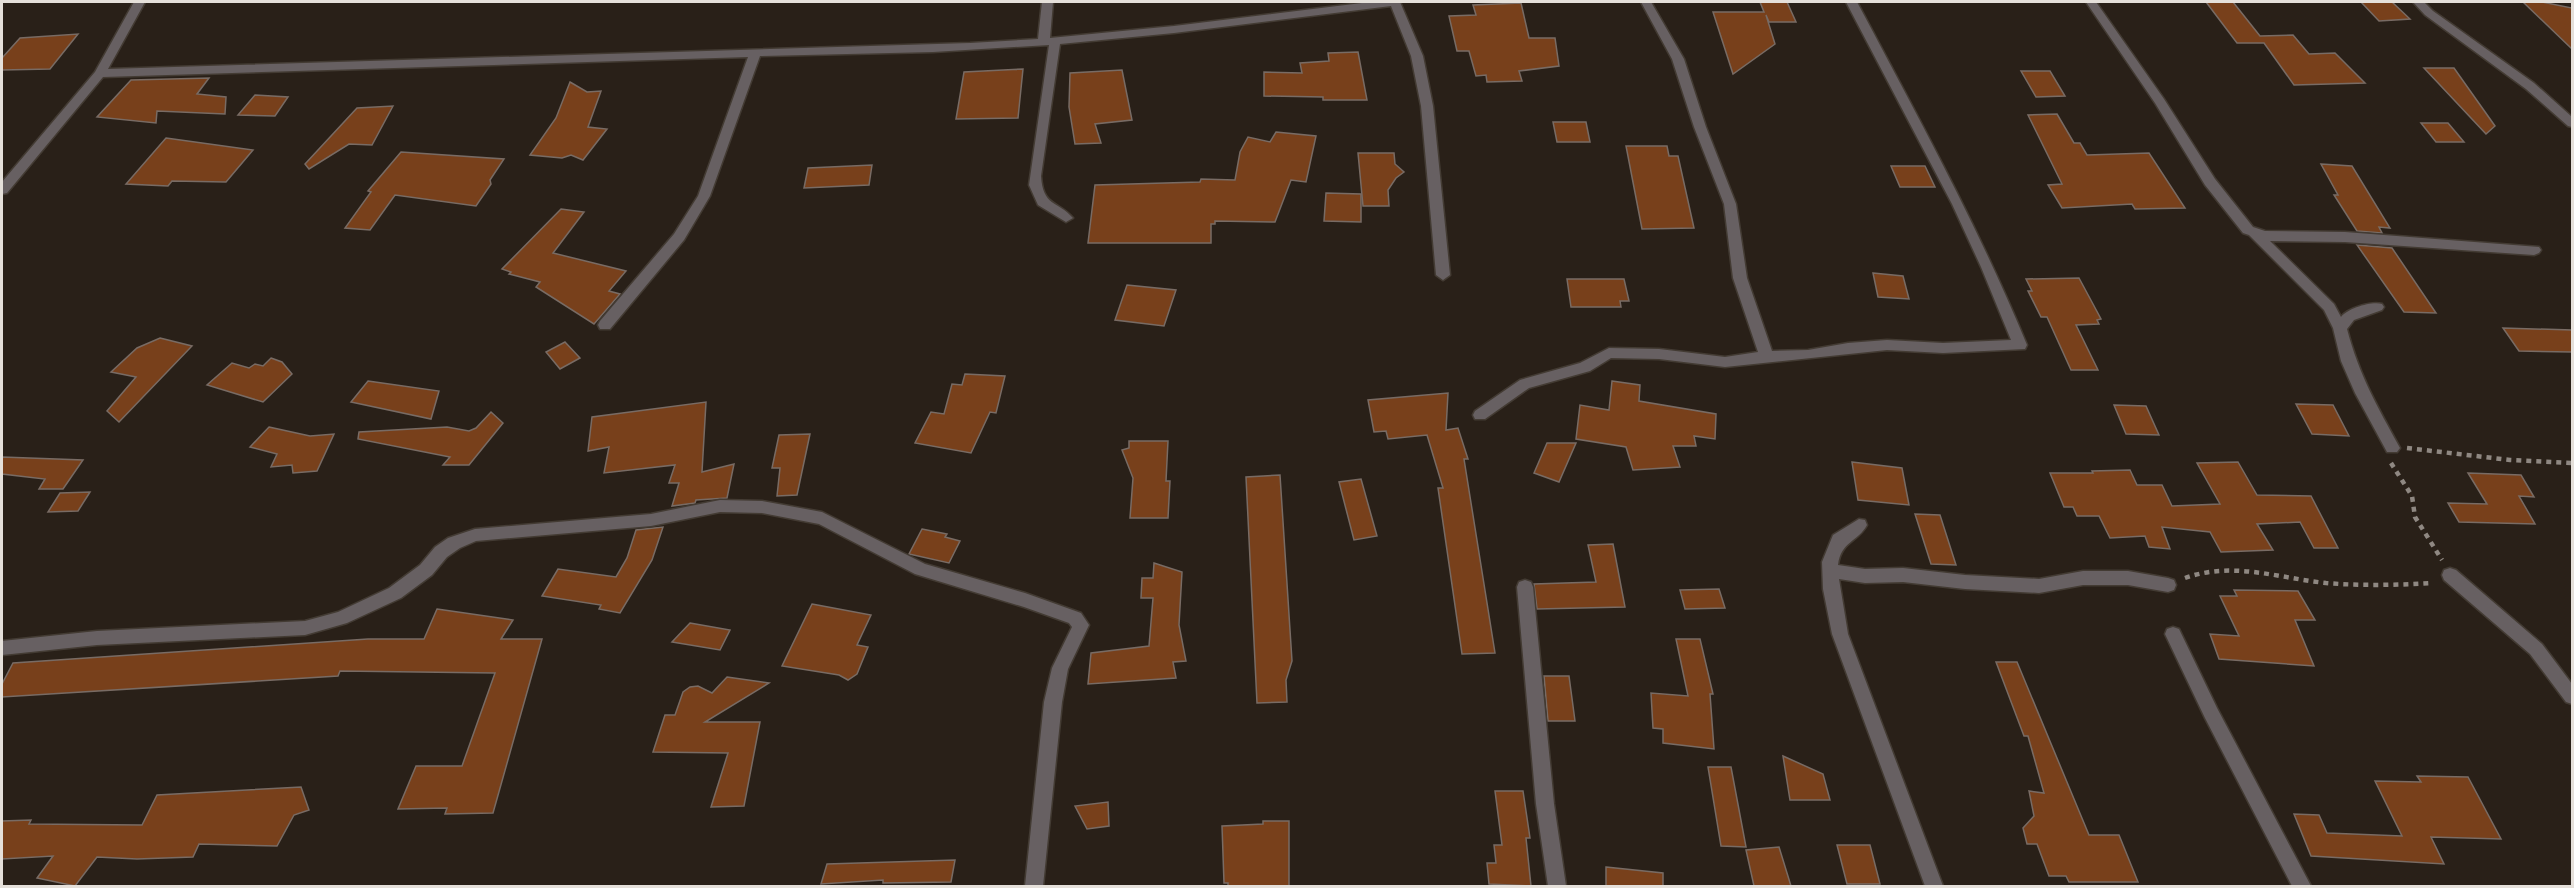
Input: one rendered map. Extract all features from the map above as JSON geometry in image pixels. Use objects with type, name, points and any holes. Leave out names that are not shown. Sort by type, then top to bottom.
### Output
[{"type":"street","points":[[2,190],[100,73],[139,2]]},
{"type":"street","points":[[1047,2],[1050,42],[1035,192],[1049,209],[1066,218]]},
{"type":"street","points":[[100,73],[924,50],[1050,42],[1393,2],[1417,56],[1427,106],[1443,275]]},
{"type":"street","points":[[1646,2],[1678,59],[1700,127],[1730,204],[1740,278],[1767,356]]},
{"type":"street","points":[[1480,415],[1525,384],[1585,367],[1609,353],[1659,354],[1725,362],[1887,345],[1943,348],[2020,345],[1988,267],[1958,204],[1851,2]]},
{"type":"street","points":[[2091,2],[2160,102],[2210,182],[2244,227],[2254,233],[2329,307],[2340,328],[2348,361],[2362,393],[2392,448]]},
{"type":"street","points":[[2418,2],[2437,20],[2530,86],[2572,123]]},
{"type":"street","points":[[605,326],[679,237],[704,196],[755,53]]},
{"type":"street","points":[[2254,233],[2264,236],[2345,237],[2534,250]]},
{"type":"street","points":[[2340,328],[2349,316],[2377,307]]},
{"type":"street","points":[[2,648],[97,638],[305,628],[341,618],[395,593],[426,570],[441,552],[454,543],[475,535],[651,520],[720,506],[762,507],[822,518],[921,568],[1025,600],[1075,618],[1081,625],[1060,668],[1053,702],[1034,886]]},
{"type":"street","points":[[1859,525],[1839,540],[1830,562],[1831,589],[1840,634],[1934,886]]},
{"type":"street","points":[[1830,571],[1865,576],[1903,575],[1965,582],[2039,586],[2083,579],[2128,578],[2168,585]]},
{"type":"street","points":[[2451,575],[2536,649],[2572,697]]},
{"type":"street","points":[[1525,587],[1545,804],[1557,886]]},
{"type":"street","points":[[2173,634],[2211,713],[2302,886]]},
{"type":"path","points":[[2168,585],[2190,576],[2232,570],[2278,574],[2324,583],[2371,585],[2435,583],[2448,580],[2451,575],[2412,511],[2414,501],[2412,496],[2389,458],[2392,448],[2481,455],[2525,463],[2572,463]]},
{"type":"building","points":[[1760,2],[1787,2],[1796,22],[1769,22],[1766,15],[1775,44],[1733,74],[1713,12],[1764,12]]},
{"type":"building","points":[[2206,2],[2233,2],[2260,36],[2293,35],[2309,54],[2335,53],[2365,83],[2294,85],[2264,43],[2237,43]]},
{"type":"building","points":[[2361,2],[2392,2],[2410,19],[2379,21]]},
{"type":"building","points":[[2523,2],[2542,2],[2572,8],[2572,49]]},
{"type":"building","points":[[1521,3],[1529,38],[1555,38],[1559,66],[1519,71],[1522,81],[1487,82],[1486,75],[1476,76],[1469,51],[1457,51],[1449,16],[1476,15],[1473,5]]},
{"type":"building","points":[[78,34],[50,69],[2,70],[2,58],[20,38]]},
{"type":"building","points":[[1358,52],[1367,100],[1264,96],[1264,72],[1302,73],[1300,63],[1329,61],[1328,53]]},
{"type":"building","points":[[2424,68],[2454,68],[2495,126],[2486,134]]},
{"type":"building","points":[[1023,69],[1018,118],[956,119],[964,72]]},
{"type":"building","points":[[1122,70],[1132,120],[1095,124],[1101,143],[1075,144],[1069,107],[1070,73]]},
{"type":"building","points":[[2021,71],[2050,71],[2065,96],[2036,97]]},
{"type":"building","points":[[209,78],[197,94],[226,97],[225,114],[157,111],[156,123],[97,117],[131,80]]},
{"type":"building","points":[[570,82],[587,92],[601,91],[588,127],[607,129],[583,160],[571,155],[562,158],[530,155],[556,118]]},
{"type":"building","points":[[255,95],[288,97],[275,116],[238,115]]},
{"type":"building","points":[[393,106],[372,145],[349,144],[309,169],[305,164],[357,108]]},
{"type":"building","points":[[2057,114],[2074,143],[2080,143],[2087,155],[2149,153],[2185,208],[2135,209],[2132,204],[2062,208],[2048,185],[2062,184],[2028,115]]},
{"type":"building","points":[[1553,122],[1586,122],[1590,142],[1557,142]]},
{"type":"building","points":[[2421,123],[2448,123],[2464,142],[2436,142]]},
{"type":"building","points":[[1276,132],[1316,136],[1306,182],[1291,180],[1275,222],[1215,221],[1215,224],[1211,224],[1211,243],[1088,243],[1095,185],[1200,182],[1201,179],[1235,180],[1240,152],[1248,137],[1270,142]]},
{"type":"building","points":[[166,138],[253,150],[226,182],[172,181],[168,186],[126,184]]},
{"type":"building","points":[[1626,146],[1667,146],[1669,156],[1678,156],[1694,228],[1642,229]]},
{"type":"building","points":[[401,152],[504,159],[476,206],[395,195],[370,230],[345,228],[371,192],[368,191]]},
{"type":"building","points":[[1358,153],[1394,153],[1395,164],[1404,172],[1396,178],[1388,190],[1389,206],[1363,206]]},
{"type":"building","points":[[2321,164],[2352,166],[2390,228],[2379,227],[2382,233],[2357,231],[2334,195],[2338,195]]},
{"type":"building","points":[[872,165],[869,185],[804,188],[808,168]]},
{"type":"building","points":[[1891,166],[1925,166],[1935,187],[1900,187]]},
{"type":"building","points":[[1326,193],[1361,194],[1361,222],[1324,221]]},
{"type":"building","points":[[561,209],[584,212],[553,253],[626,271],[609,291],[620,294],[594,324],[536,287],[540,282],[509,274],[511,272],[502,269]]},
{"type":"building","points":[[2357,245],[2392,248],[2436,313],[2404,312]]},
{"type":"building","points":[[1873,273],[1903,276],[1909,299],[1878,297]]},
{"type":"building","points":[[2079,278],[2101,319],[2097,320],[2099,324],[2076,325],[2098,370],[2071,370],[2047,317],[2041,317],[2028,291],[2032,291],[2026,279]]},
{"type":"building","points":[[1567,279],[1624,279],[1629,301],[1620,301],[1621,307],[1571,307]]},
{"type":"building","points":[[1127,285],[1176,290],[1164,326],[1115,320]]},
{"type":"building","points":[[2503,328],[2572,330],[2572,352],[2519,351]]},
{"type":"building","points":[[160,338],[192,346],[119,422],[107,411],[136,377],[111,372],[137,348]]},
{"type":"building","points":[[565,342],[580,358],[560,369],[546,352]]},
{"type":"building","points":[[271,358],[282,362],[292,374],[263,402],[207,385],[232,363],[249,368],[255,364],[263,366]]},
{"type":"building","points":[[965,374],[1005,376],[996,413],[990,412],[971,453],[915,443],[931,412],[944,414],[952,384],[962,385]]},
{"type":"building","points":[[368,381],[439,391],[431,419],[351,402]]},
{"type":"building","points":[[1612,381],[1640,385],[1639,401],[1716,414],[1715,439],[1694,436],[1696,446],[1673,446],[1680,467],[1633,470],[1626,447],[1576,439],[1580,405],[1609,410]]},
{"type":"building","points":[[1448,393],[1446,430],[1458,428],[1468,459],[1464,459],[1495,653],[1462,654],[1438,488],[1443,488],[1427,435],[1388,439],[1386,431],[1374,432],[1368,400]]},
{"type":"building","points":[[706,402],[702,472],[734,464],[727,498],[696,500],[695,503],[672,506],[679,483],[669,483],[675,465],[604,473],[609,447],[588,451],[592,417]]},
{"type":"building","points":[[2296,404],[2333,405],[2349,436],[2312,434]]},
{"type":"building","points":[[2114,405],[2146,406],[2159,435],[2126,434]]},
{"type":"building","points":[[491,412],[503,423],[469,465],[443,465],[450,457],[358,439],[359,432],[447,427],[469,431],[476,428]]},
{"type":"building","points":[[269,427],[310,436],[334,434],[317,471],[293,473],[292,465],[271,467],[277,454],[250,447]]},
{"type":"building","points":[[810,434],[797,495],[777,496],[780,468],[772,468],[779,435]]},
{"type":"building","points":[[1129,441],[1168,441],[1166,481],[1170,481],[1168,518],[1130,518],[1133,478],[1122,450],[1129,448]]},
{"type":"building","points":[[1547,443],[1576,443],[1559,482],[1534,473]]},
{"type":"building","points":[[2,457],[83,460],[63,489],[39,489],[45,479],[2,474]]},
{"type":"building","points":[[1852,462],[1902,468],[1909,505],[1858,500]]},
{"type":"building","points":[[2238,462],[2257,495],[2311,496],[2338,548],[2314,548],[2300,522],[2257,524],[2273,550],[2221,552],[2210,532],[2162,527],[2170,549],[2149,547],[2145,536],[2110,538],[2099,516],[2077,516],[2073,507],[2064,507],[2050,473],[2130,470],[2137,485],[2162,485],[2172,506],[2220,504],[2197,463]]},
{"type":"building","points":[[2468,473],[2521,475],[2534,497],[2519,496],[2535,524],[2459,522],[2448,503],[2487,504]]},
{"type":"building","points":[[1280,475],[1292,661],[1286,680],[1287,702],[1257,703],[1246,477]]},
{"type":"building","points":[[1361,479],[1377,536],[1354,540],[1339,482]]},
{"type":"building","points":[[90,492],[78,511],[48,512],[60,493]]},
{"type":"building","points":[[1915,514],[1940,515],[1956,565],[1931,564]]},
{"type":"building","points":[[663,527],[652,560],[620,613],[599,609],[601,605],[542,596],[558,569],[616,577],[627,558],[636,530]]},
{"type":"building","points":[[922,529],[947,534],[945,537],[960,541],[949,563],[909,554]]},
{"type":"building","points":[[1613,544],[1625,607],[1537,609],[1534,584],[1596,582],[1588,545]]},
{"type":"building","points":[[1154,563],[1182,572],[1179,625],[1186,661],[1173,662],[1176,678],[1088,684],[1091,653],[1149,646],[1153,598],[1141,598],[1142,578],[1153,578]]},
{"type":"building","points":[[1719,589],[1725,608],[1685,609],[1680,590]]},
{"type":"building","points":[[2234,590],[2298,591],[2315,620],[2295,620],[2314,666],[2219,659],[2210,634],[2239,636],[2220,596],[2237,596]]},
{"type":"building","points":[[812,604],[871,615],[857,645],[868,647],[857,674],[848,680],[839,675],[782,666]]},
{"type":"building","points":[[437,609],[513,620],[501,639],[542,639],[493,813],[445,814],[447,808],[398,809],[416,766],[462,766],[495,673],[340,671],[338,676],[2,697],[2,684],[13,663],[368,639],[424,639]]},
{"type":"building","points":[[690,623],[730,630],[720,650],[672,642]]},
{"type":"building","points":[[1676,639],[1700,639],[1713,694],[1710,694],[1714,749],[1663,743],[1663,729],[1653,728],[1651,693],[1688,696]]},
{"type":"building","points":[[1996,662],[2017,662],[2089,835],[2119,835],[2138,882],[2069,882],[2066,876],[2049,876],[2037,844],[2027,844],[2023,828],[2034,816],[2029,791],[2044,793],[2028,736],[2024,736]]},
{"type":"building","points":[[1544,676],[1569,676],[1575,721],[1548,721]]},
{"type":"building","points":[[727,677],[769,683],[705,722],[760,722],[744,806],[711,807],[728,753],[653,752],[665,715],[675,715],[683,692],[690,687],[698,686],[712,693]]},
{"type":"building","points":[[1783,756],[1823,774],[1830,800],[1790,800]]},
{"type":"building","points":[[1708,767],[1731,767],[1746,847],[1721,846]]},
{"type":"building","points":[[2417,776],[2468,777],[2501,839],[2431,837],[2444,864],[2311,856],[2294,814],[2319,815],[2327,833],[2402,836],[2375,781],[2421,782]]},
{"type":"building","points":[[301,787],[309,810],[294,815],[277,846],[199,844],[193,857],[137,859],[97,857],[75,886],[37,878],[53,856],[2,859],[2,821],[31,820],[29,824],[142,825],[157,795]]},
{"type":"building","points":[[1495,791],[1523,791],[1530,838],[1526,838],[1531,886],[1489,884],[1487,863],[1496,863],[1494,845],[1502,845]]},
{"type":"building","points":[[1108,802],[1109,826],[1087,829],[1075,806]]},
{"type":"building","points":[[1263,821],[1289,821],[1289,886],[1228,886],[1228,883],[1224,883],[1222,826],[1263,824]]},
{"type":"building","points":[[1837,845],[1870,845],[1880,884],[1847,884]]},
{"type":"building","points":[[1779,847],[1791,886],[1754,886],[1746,850]]},
{"type":"building","points":[[955,860],[951,882],[883,883],[883,880],[821,884],[827,864]]},
{"type":"building","points":[[1606,867],[1663,873],[1663,886],[1606,886]]}]
